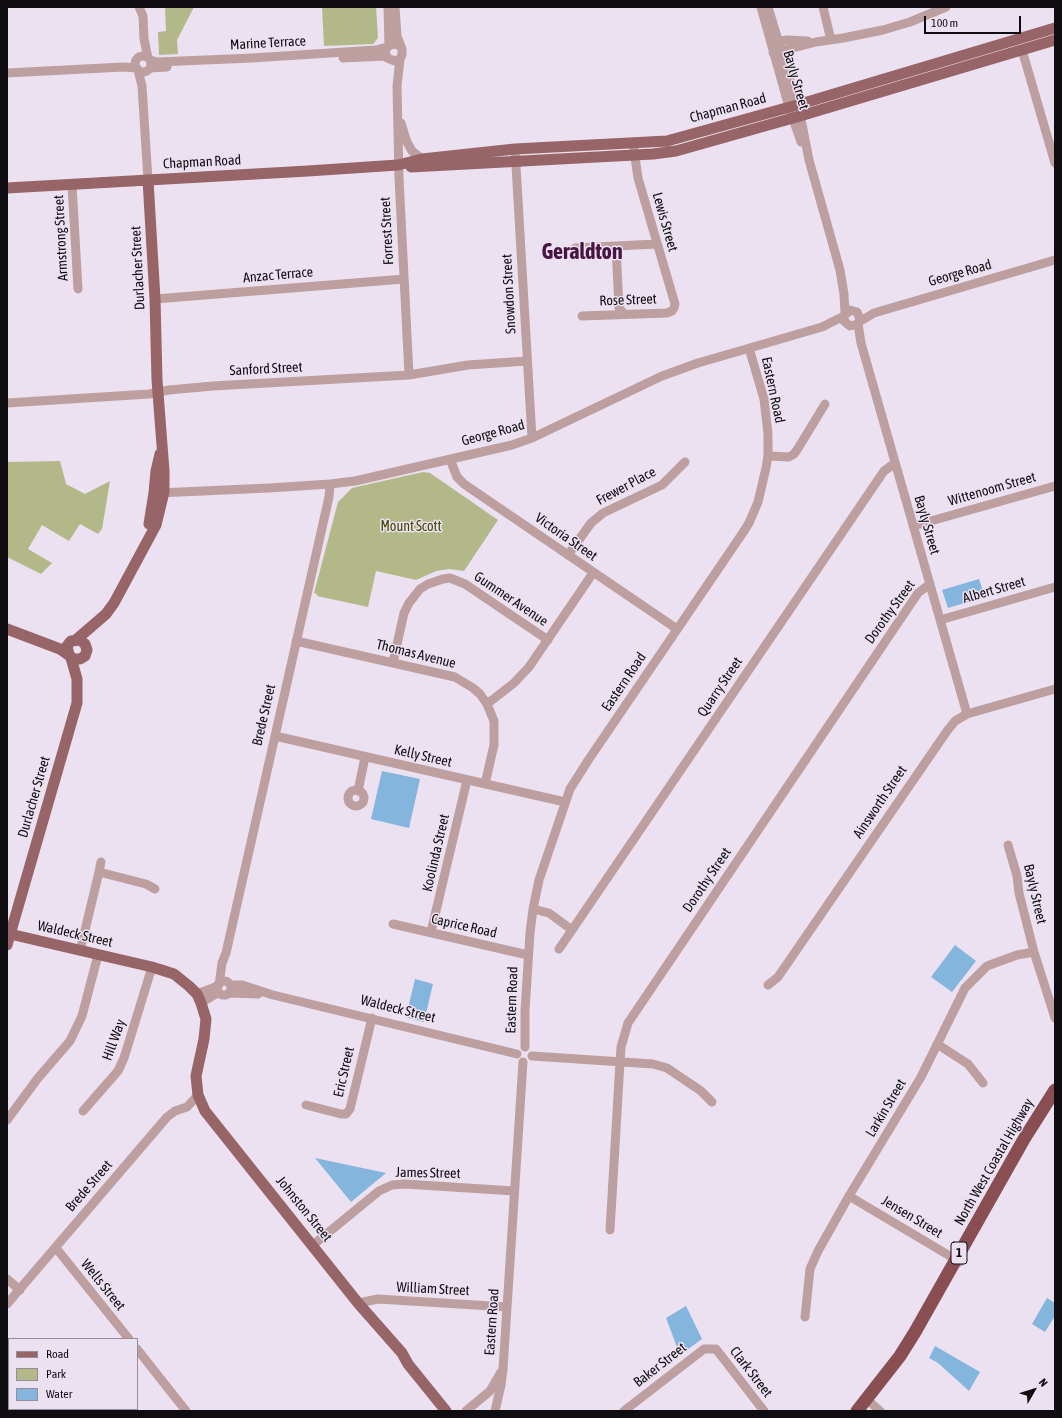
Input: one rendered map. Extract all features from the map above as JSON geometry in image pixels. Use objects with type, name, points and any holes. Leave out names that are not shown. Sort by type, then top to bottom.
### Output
[{"type":"highway","name":"North West Coastal Highway","points":[[872,1408],[909,1352],[1024,1140],[1055,1090]]},
{"type":"highway","name":"North West Coastal Highway","points":[[857,1411],[900,1356],[1029,1142],[1055,1102]]},
{"type":"main road","name":"Chapman Road","points":[[7,188],[398,164],[422,159],[515,149],[667,140],[793,106],[1055,28]]},
{"type":"main road","name":"Chapman Road","points":[[398,164],[410,167],[466,165],[676,151],[1055,40]]},
{"type":"main road","name":"Durlacher Street","points":[[75,640],[106,614],[114,603],[146,542],[159,492],[156,471],[162,448],[148,180]]},
{"type":"main road","name":"Durlacher Street","points":[[7,945],[76,703],[77,679],[95,624]]},
{"type":"main road","points":[[7,629],[40,642],[60,649],[77,660],[85,654],[87,646],[83,641],[75,640],[40,642]]},
{"type":"main road","points":[[70,656],[67,646],[75,640]]},
{"type":"main road","name":"Durlacher Street","points":[[70,656],[77,679]]},
{"type":"main road","name":"Waldeck Street","points":[[10,934],[152,967],[174,974],[185,982],[199,999]]},
{"type":"main road","name":"Johnston Street","points":[[199,999],[206,1019],[204,1039],[196,1076],[198,1095],[206,1111],[358,1303],[402,1354],[408,1364],[446,1411]]},
{"type":"main road","name":"Johnston Street","points":[[402,1354],[411,1361],[454,1411]]},
{"type":"street","name":"Forrest Street","points":[[388,7],[387,52],[397,86]]},
{"type":"street","points":[[395,7],[397,36],[403,52],[400,59],[392,61],[387,52],[396,44],[401,47]]},
{"type":"street","name":"Bayly Street","points":[[761,7],[774,41]]},
{"type":"street","name":"Bayly Street","points":[[768,7],[777,52],[836,254],[844,294],[844,314]]},
{"type":"street","points":[[823,7],[831,40]]},
{"type":"street","points":[[777,52],[816,42],[883,30],[910,22],[946,7]]},
{"type":"street","name":"Durlacher Street","points":[[142,10],[145,66],[142,86],[148,180]]},
{"type":"street","name":"Durlacher Street","points":[[144,39],[136,63],[145,66]]},
{"type":"street","points":[[774,41],[787,40],[816,42]]},
{"type":"street","points":[[1022,50],[1055,163]]},
{"type":"street","name":"Marine Terrace","points":[[7,73],[387,52]]},
{"type":"street","name":"Forrest Street","points":[[400,59],[397,86],[398,164],[409,375]]},
{"type":"street","points":[[398,114],[407,142],[412,151],[422,159]]},
{"type":"street","name":"Lewis Street","points":[[633,143],[638,178],[675,304],[674,308]]},
{"type":"street","name":"Snowdon Street","points":[[515,149],[532,438]]},
{"type":"street","name":"Armstrong Street","points":[[72,185],[78,289]]},
{"type":"street","points":[[575,248],[657,244]]},
{"type":"street","points":[[616,247],[619,308],[624,314]]},
{"type":"street","name":"George Road","points":[[159,492],[220,491],[355,481],[512,445],[532,438],[662,376],[698,363],[822,327],[853,324],[874,312],[1055,260]]},
{"type":"street","name":"Anzac Terrace","points":[[155,299],[404,279]]},
{"type":"street","name":"Bayly Street","points":[[844,294],[856,311]]},
{"type":"street","name":"Rose Street","points":[[582,316],[667,313],[672,311],[674,308]]},
{"type":"street","points":[[850,310],[856,311],[860,317],[853,324],[844,321],[844,314],[850,310]]},
{"type":"street","name":"George Road","points":[[856,311],[874,312]]},
{"type":"street","name":"George Road","points":[[822,327],[844,314]]},
{"type":"street","name":"Bayly Street","points":[[853,324],[853,334],[861,343],[967,714]]},
{"type":"street","name":"Eastern Road","points":[[525,1047],[525,1010],[528,956],[533,909],[539,880],[570,789],[588,759],[749,523],[761,491],[768,456],[766,410],[749,348]]},
{"type":"street","name":"Sanford Street","points":[[7,403],[149,394],[169,390],[214,386],[409,375],[468,365],[527,361]]},
{"type":"street","points":[[768,456],[789,457],[794,454],[825,404]]},
{"type":"street","name":"Victoria Street","points":[[450,459],[457,478],[464,484],[677,629]]},
{"type":"street","name":"Frewer Place","points":[[568,555],[591,523],[603,513],[662,485],[685,462]]},
{"type":"street","name":"Quarry Street","points":[[559,949],[884,471],[895,463]]},
{"type":"street","name":"Brede Street","points":[[224,987],[221,969],[226,953],[329,498],[330,484]]},
{"type":"street","name":"Wittenoom Street","points":[[913,526],[1055,486]]},
{"type":"street","points":[[487,704],[522,675],[548,640],[593,573]]},
{"type":"street","name":"Gummer Avenue","points":[[393,662],[404,613],[409,603],[420,589],[435,581],[450,578],[465,584],[548,640]]},
{"type":"street","name":"Dorothy Street","points":[[610,1230],[621,1047],[628,1023],[918,593],[930,584]]},
{"type":"street","name":"Albert Street","points":[[940,620],[1055,587]]},
{"type":"street","name":"Thomas Avenue","points":[[296,641],[393,662],[455,678],[473,688],[480,694],[487,704],[494,721],[494,745],[485,784]]},
{"type":"street","name":"Ainsworth Street","points":[[768,985],[778,977],[947,730],[955,721],[967,714],[1055,690]]},
{"type":"street","name":"Kelly Street","points":[[275,736],[565,802]]},
{"type":"street","points":[[358,790],[365,757]]},
{"type":"street","name":"Koolinda Street","points":[[431,932],[467,780]]},
{"type":"street","name":"Bayly Street","points":[[1008,845],[1017,876],[1019,893],[1034,952],[1055,1018]]},
{"type":"street","points":[[80,951],[101,862]]},
{"type":"street","points":[[99,872],[146,884],[155,889]]},
{"type":"street","points":[[533,909],[549,913],[572,930]]},
{"type":"street","name":"Caprice Road","points":[[393,924],[528,956]]},
{"type":"street","name":"Larkin Street","points":[[805,1317],[810,1269],[818,1251],[849,1196],[921,1077],[965,988],[987,966],[1017,955],[1034,952]]},
{"type":"street","points":[[7,1120],[38,1078],[70,1041],[82,1016],[98,955]]},
{"type":"street","name":"Hill Way","points":[[83,1111],[118,1071],[124,1058],[152,967]]},
{"type":"street","points":[[199,999],[224,987]]},
{"type":"street","name":"Waldeck Street","points":[[224,987],[273,995],[516,1054]]},
{"type":"street","name":"Eric Street","points":[[306,1104],[341,1114],[346,1114],[350,1109],[372,1018]]},
{"type":"street","points":[[937,1044],[968,1064],[983,1083]]},
{"type":"street","points":[[525,1047],[531,1051],[532,1056],[530,1060],[523,1062],[519,1060],[516,1054],[518,1050],[525,1047]]},
{"type":"street","points":[[532,1056],[653,1064],[667,1068],[701,1091],[712,1102]]},
{"type":"street","name":"Eastern Road","points":[[495,1411],[503,1369],[523,1062]]},
{"type":"street","name":"Brede Street","points":[[7,1304],[167,1117],[174,1111],[187,1107],[198,1095]]},
{"type":"street","name":"James Street","points":[[313,1245],[380,1191],[392,1185],[405,1184],[514,1191]]},
{"type":"street","name":"Jensen Street","points":[[849,1196],[958,1261]]},
{"type":"street","name":"Wells Street","points":[[56,1248],[128,1338]]},
{"type":"street","points":[[7,1279],[20,1290]]},
{"type":"street","name":"William Street","points":[[358,1303],[378,1300],[507,1307]]},
{"type":"street","name":"Baker Street","points":[[626,1410],[704,1349],[716,1349]]},
{"type":"street","name":"Clark Street","points":[[716,1349],[764,1411]]},
{"type":"street","points":[[138,1350],[186,1411]]},
{"type":"street","name":"Eastern Road","points":[[466,1411],[490,1391],[503,1369]]},
{"type":"green space","points":[[165,7],[194,7],[177,40],[178,54],[159,55],[158,32],[166,31]]},
{"type":"green space","points":[[322,7],[376,7],[378,38],[373,44],[324,46]]},
{"type":"green space","points":[[60,461],[66,484],[85,494],[110,481],[102,529],[98,534],[80,524],[69,541],[42,525],[28,549],[52,563],[41,574],[7,557],[7,462]]},
{"type":"green space","name":"Mount Scott","points":[[423,472],[430,473],[498,520],[464,571],[449,569],[436,571],[416,580],[376,571],[368,607],[317,596],[317,594],[314,593],[338,502],[352,488]]},
{"type":"water","points":[[979,579],[985,597],[948,608],[942,590]]},
{"type":"water","points":[[382,771],[420,779],[409,828],[371,819]]},
{"type":"water","points":[[955,945],[976,961],[952,992],[931,977]]},
{"type":"water","points":[[415,979],[433,984],[424,1022],[406,1017]]},
{"type":"water","points":[[315,1158],[386,1173],[351,1202]]},
{"type":"water","points":[[1047,1298],[1055,1303],[1055,1316],[1045,1332],[1032,1324]]},
{"type":"water","points":[[686,1306],[702,1339],[680,1355],[666,1318]]},
{"type":"water","points":[[935,1346],[980,1372],[969,1391],[938,1363],[929,1358]]},
{"type":"district","name":"Geraldton","points":[[582,252]]}]
